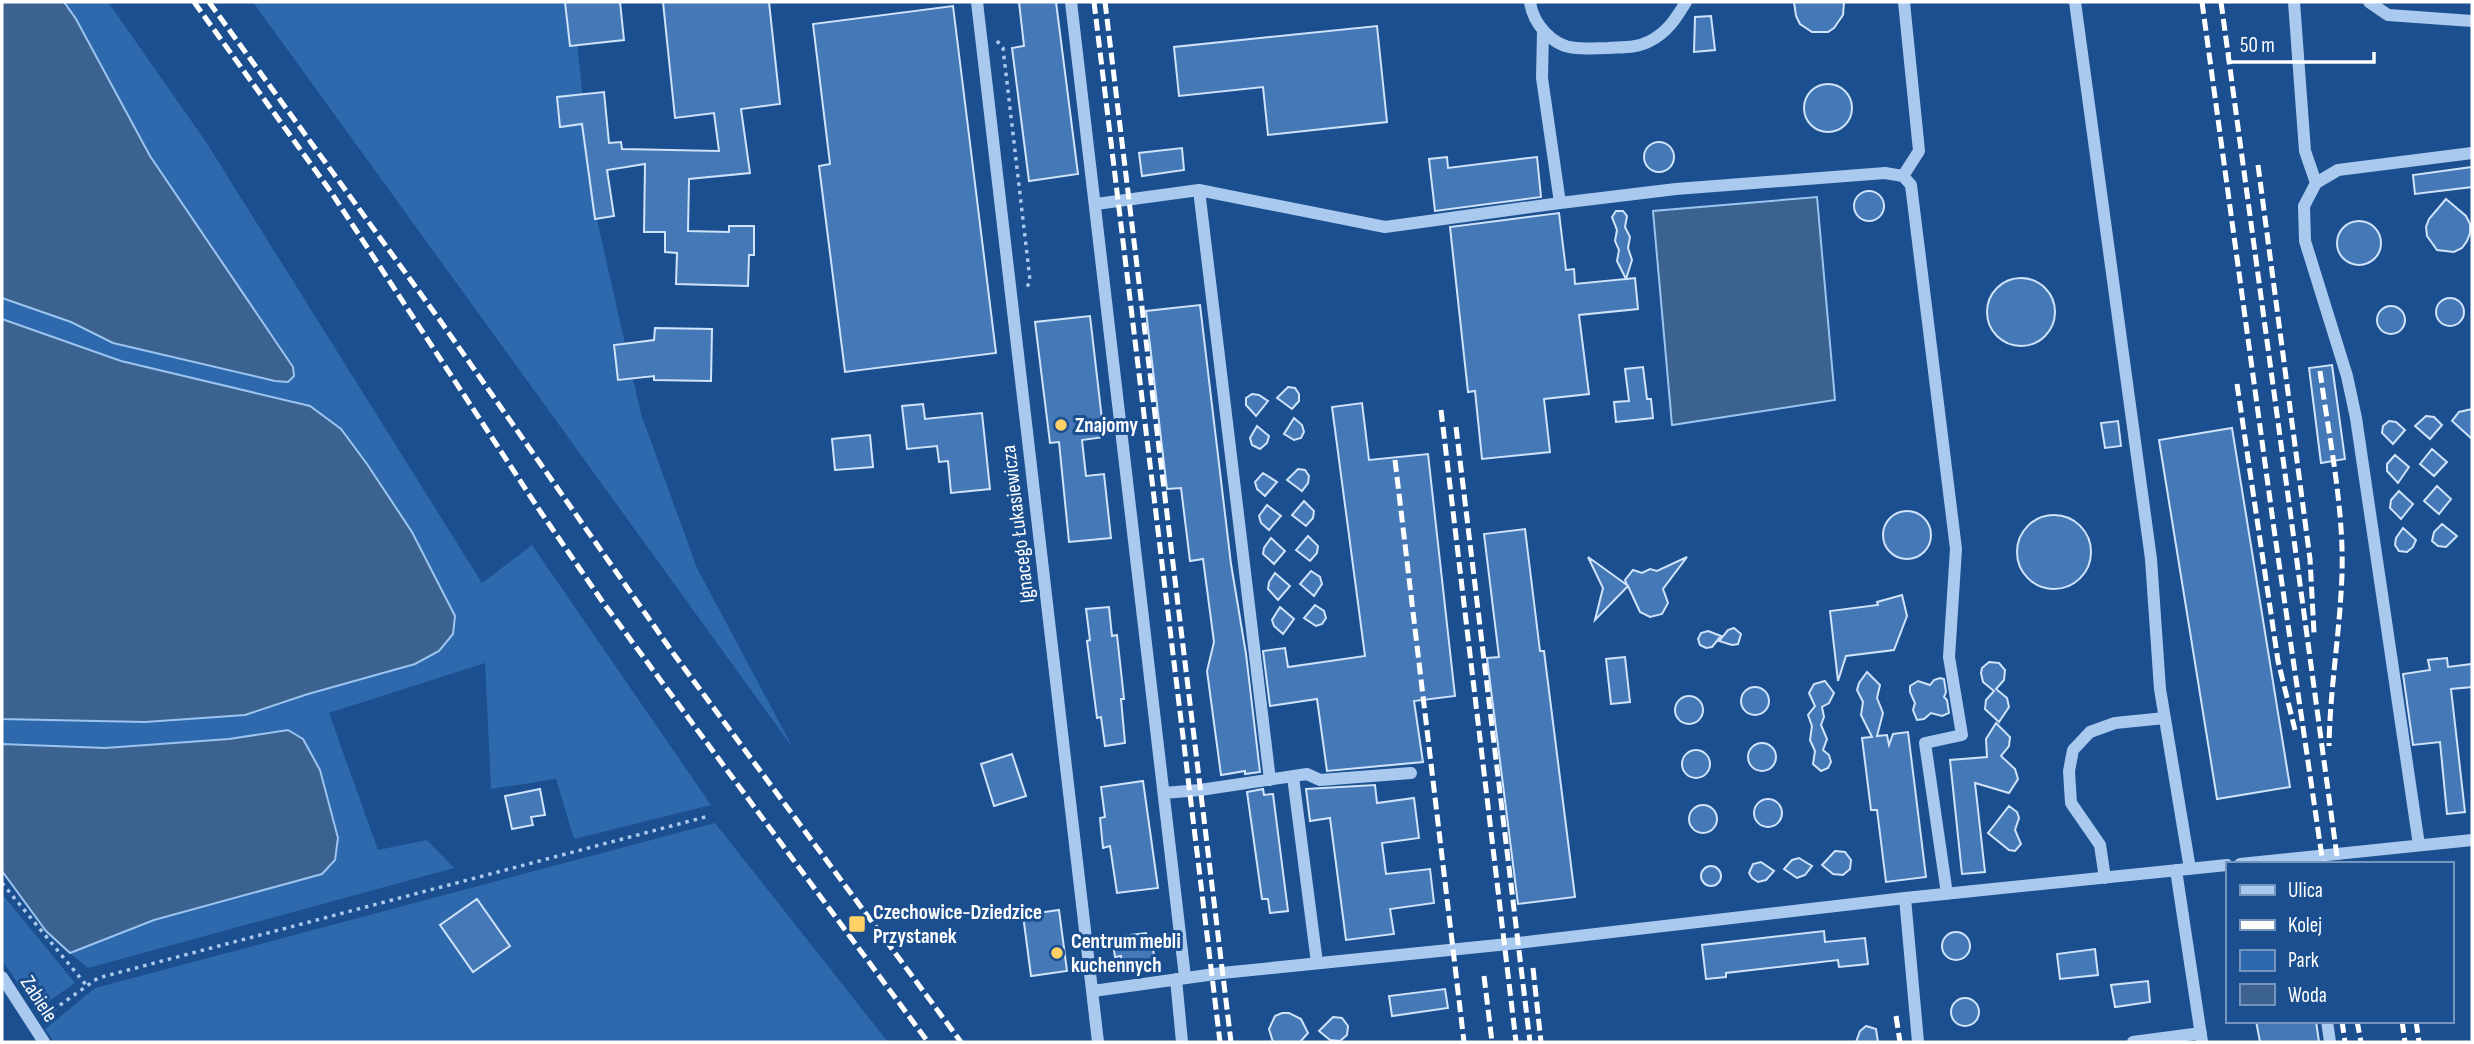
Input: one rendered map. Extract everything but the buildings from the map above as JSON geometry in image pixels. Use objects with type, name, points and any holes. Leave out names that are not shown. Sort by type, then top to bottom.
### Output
[{"type":"street","name":"Ignacego Łukasiewicza","points":[[977,2],[1098,1042]]},
{"type":"street","points":[[1071,2],[1164,793],[1181,978],[1182,1042]]},
{"type":"street","points":[[1530,2],[1543,31],[1558,43],[1573,48],[1635,47],[1651,41],[1669,28],[1686,2]]},
{"type":"street","points":[[1903,176],[1919,151],[1905,2]]},
{"type":"street","points":[[2075,2],[2151,559],[2160,689],[2202,1038],[2133,1042]]},
{"type":"street","points":[[2294,2],[2305,151],[2316,183]]},
{"type":"street","points":[[2369,2],[2388,15],[2472,21]]},
{"type":"street","points":[[1543,31],[1542,78],[1560,203]]},
{"type":"street","points":[[2419,845],[2356,418],[2347,376],[2305,242],[2304,206],[2316,183],[2338,170],[2472,153]]},
{"type":"street","points":[[1096,204],[1199,190],[1385,227],[1704,187],[1885,173],[1903,176],[1910,185],[1956,549],[1950,657],[1962,735],[1926,743],[1947,894]]},
{"type":"street","points":[[1199,190],[1270,780]]},
{"type":"street","points":[[2105,878],[2100,845],[2071,803],[2069,771],[2073,750],[2090,732],[2115,723],[2165,718]]},
{"type":"street","points":[[1164,793],[1307,774],[1320,780],[1410,773]]},
{"type":"street","points":[[1293,776],[1317,963]]},
{"type":"street","points":[[2282,862],[2472,840]]},
{"type":"street","points":[[1093,990],[1905,898],[2226,865]]},
{"type":"street","points":[[1905,898],[1918,1042]]},
{"type":"street","name":"Zabiele","points":[[2,977],[44,1042]]},
{"type":"street","points":[[2327,1023],[2330,1042]]},
{"type":"path","points":[[33,1025],[98,978],[709,816]]},
{"type":"path","points":[[2,883],[87,986]]},
{"type":"green space","points":[[64,2],[108,2],[206,142],[482,583],[532,545],[711,805],[574,839],[556,779],[491,789],[485,663],[329,713],[378,850],[427,840],[454,868],[88,968],[70,953],[154,920],[322,874],[288,730],[229,739],[105,748],[2,744],[2,719],[145,722],[245,715],[439,651],[453,634],[455,615],[412,532],[367,464],[121,361],[2,319],[2,298],[71,322],[113,343],[293,367],[150,156],[76,19]]},
{"type":"green space","points":[[253,2],[573,2],[594,207],[641,414],[697,568],[793,748]]},
{"type":"green space","points":[[715,823],[888,1042],[54,1042],[45,1029],[95,988]]},
{"type":"green space","points":[[2,894],[75,983],[36,1010],[2,960]]},
{"type":"water","points":[[2,2],[64,2],[76,19],[150,156],[293,367],[294,376],[288,382],[113,343],[71,322],[2,298]]},
{"type":"water","points":[[1817,197],[1835,400],[1672,425],[1653,211]]},
{"type":"water","points":[[2,319],[121,361],[310,406],[341,429],[412,532],[455,616],[453,634],[439,651],[415,664],[245,715],[145,722],[2,719]]},
{"type":"water","points":[[288,730],[303,739],[320,770],[338,838],[335,860],[322,874],[154,920],[70,953],[46,931],[2,871],[2,744],[105,748],[229,739]]},
{"type":"railway","points":[[194,2],[331,192],[602,601],[928,1042]]},
{"type":"railway","points":[[209,2],[439,319],[673,653],[961,1042]]},
{"type":"railway","points":[[1094,2],[1220,1042]]},
{"type":"railway","points":[[1105,2],[1231,1042]]},
{"type":"railway","points":[[2202,2],[2323,862]]},
{"type":"railway","points":[[2221,2],[2338,862]]},
{"type":"railway","points":[[2258,165],[2310,559],[2314,633]]},
{"type":"railway","points":[[2320,371],[2338,498],[2342,549],[2329,746]]},
{"type":"railway","points":[[2237,384],[2278,661],[2295,730]]},
{"type":"railway","points":[[1441,410],[1516,1042]]},
{"type":"railway","points":[[1456,427],[1530,1042]]},
{"type":"railway","points":[[1395,460],[1464,1042]]},
{"type":"railway","points":[[1533,968],[1541,1042]]},
{"type":"railway","points":[[1484,976],[1492,1042]]},
{"type":"railway","points":[[1896,1016],[1900,1042]]},
{"type":"railway","points":[[2342,1023],[2345,1042]]},
{"type":"railway","points":[[2357,1023],[2361,1042]]},
{"type":"railway","points":[[2402,1023],[2405,1042]]},
{"type":"railway","points":[[2416,1023],[2419,1042]]},
{"type":"place","name":"Znajomy","points":[[1061,425]]},
{"type":"place","name":"Czechowice-Dziedzice Przystanek","points":[[857,924]]},
{"type":"place","name":"Centrum mebli kuchennych","points":[[1057,953]]}]
